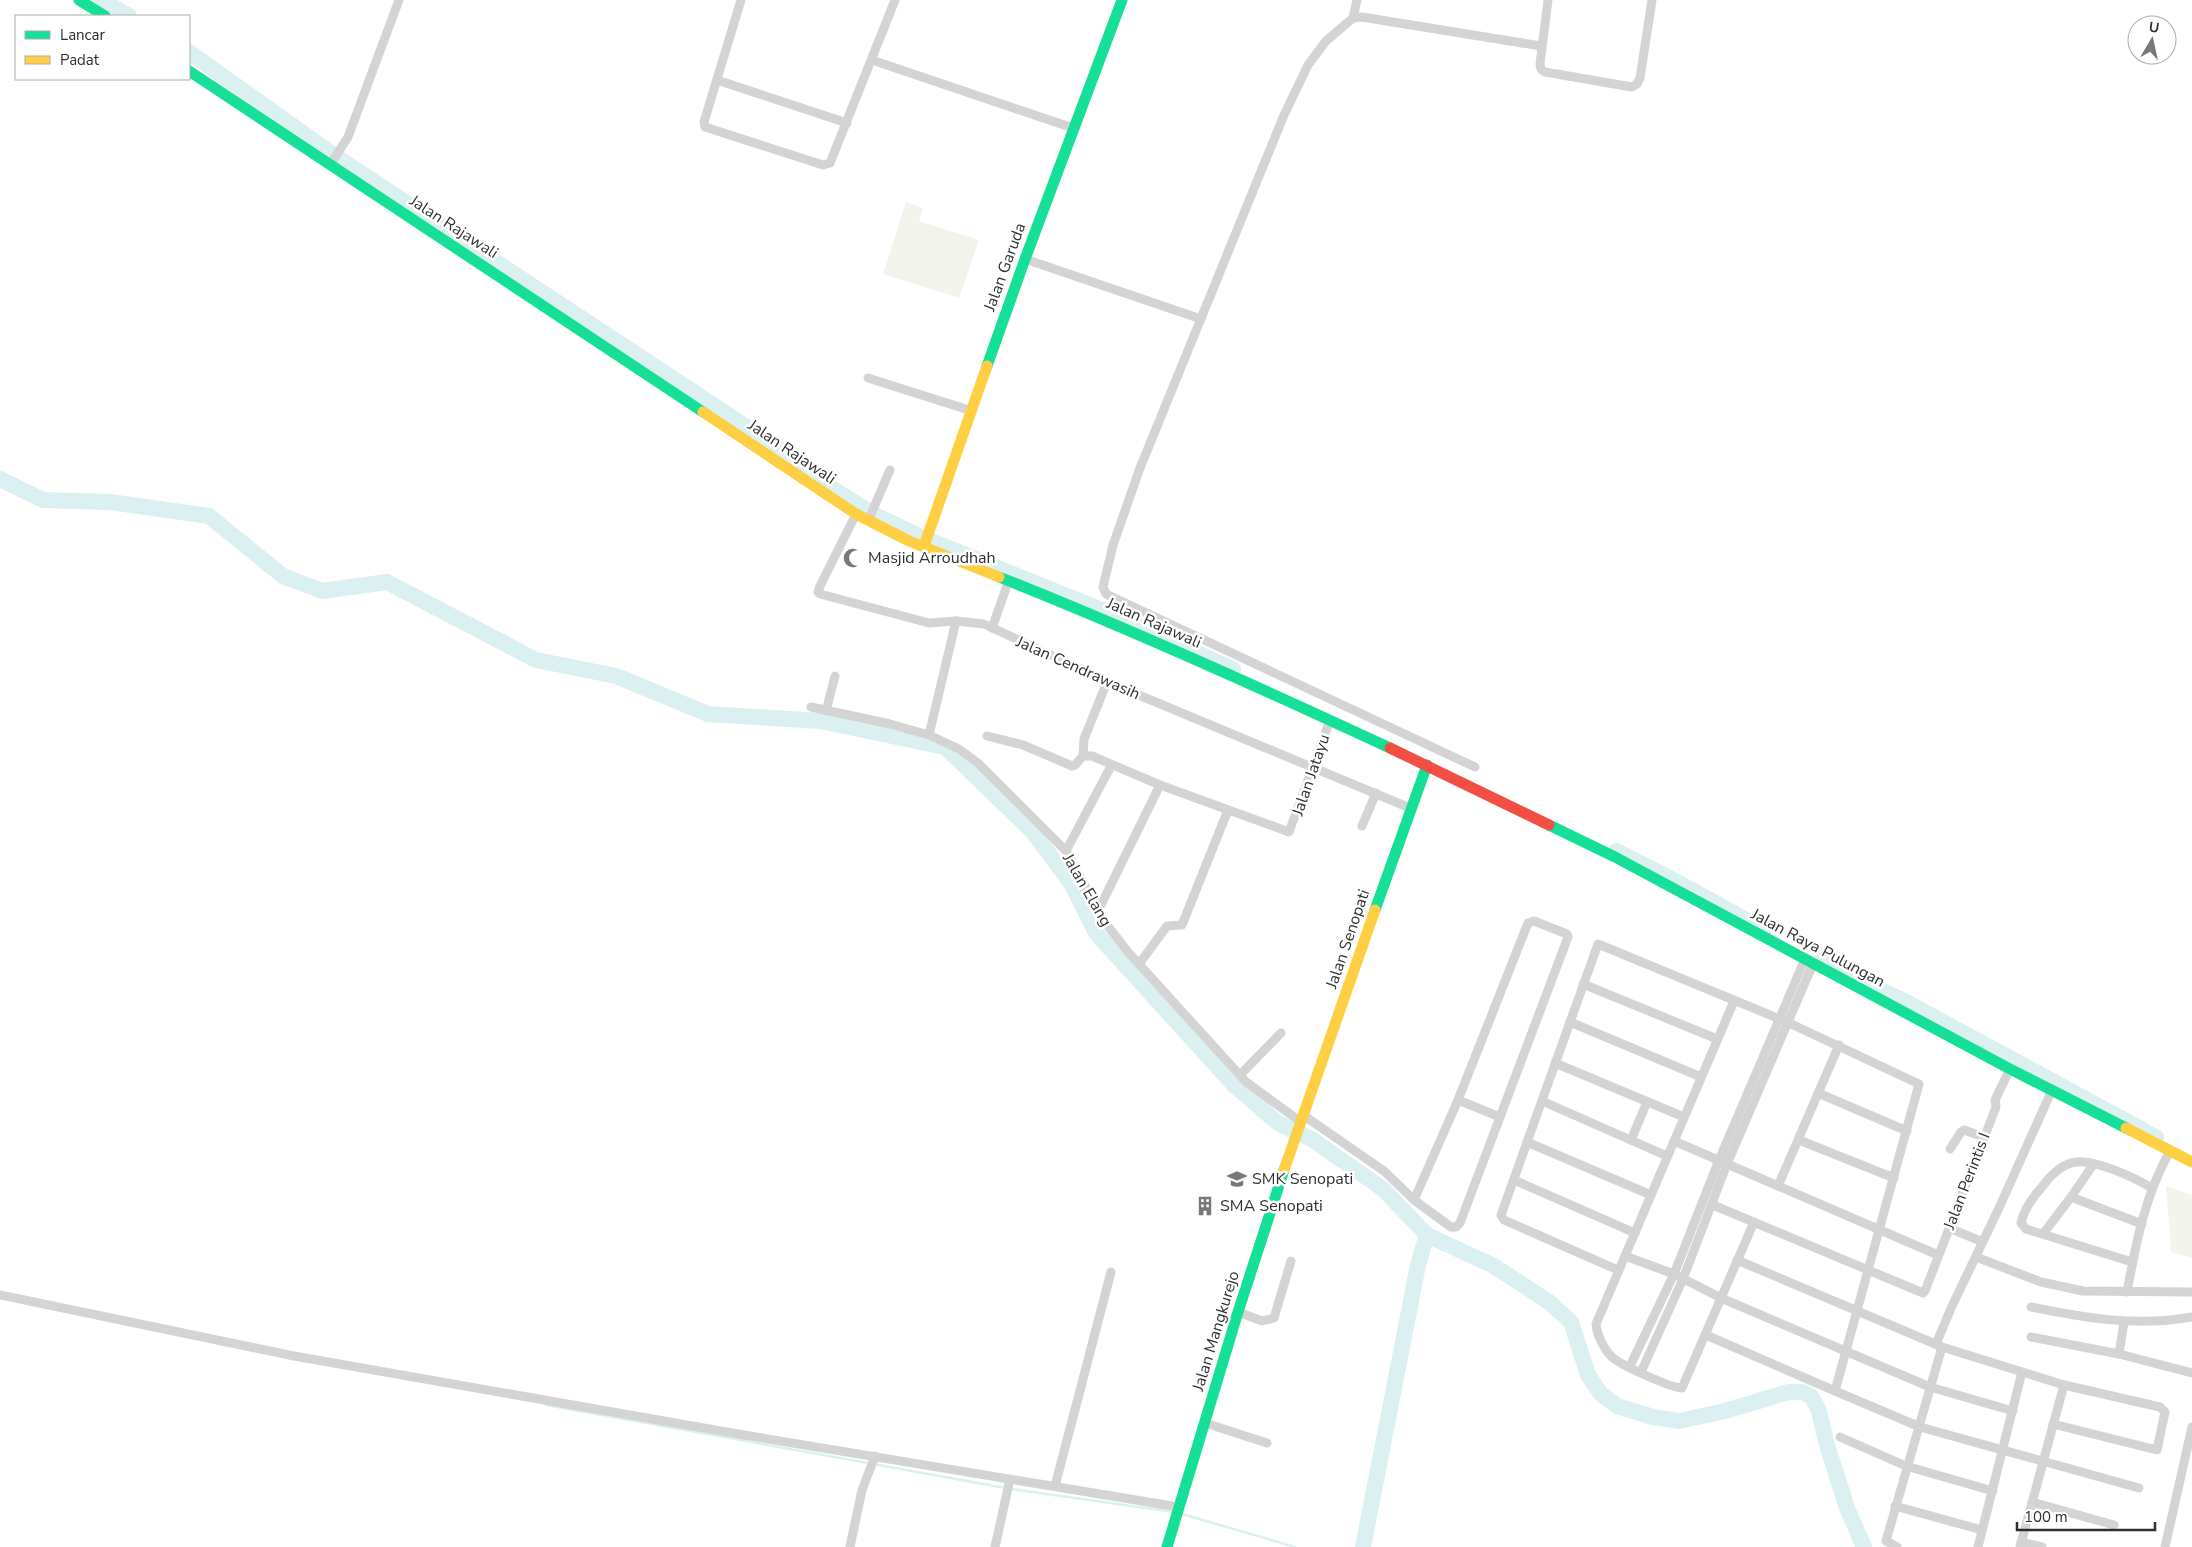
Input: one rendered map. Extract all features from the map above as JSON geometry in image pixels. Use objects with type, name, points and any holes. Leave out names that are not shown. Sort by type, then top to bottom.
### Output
[{"type":"street","points":[[79,0],[103,15]]},
{"type":"street","points":[[333,162],[348,137],[399,0]]},
{"type":"street","points":[[741,0],[704,122],[705,127],[823,165],[830,163],[895,0]]},
{"type":"street","name":"Jalan Garuda","points":[[925,543],[1025,259],[1122,0]]},
{"type":"street","points":[[1356,0],[1353,18],[1326,41],[1308,65],[1284,115],[1140,468],[1113,545],[1103,591],[1475,767]]},
{"type":"street","points":[[1548,0],[1541,69],[1545,72],[1632,87],[1637,84],[1640,78],[1652,0]]},
{"type":"street","points":[[1353,18],[1370,18],[1542,46]]},
{"type":"street","points":[[872,60],[1073,128]]},
{"type":"street","name":"Jalan Rajawali","points":[[190,72],[333,162],[856,514],[870,517],[1009,580],[1095,615],[1428,764]]},
{"type":"street","points":[[717,80],[847,123]]},
{"type":"street","points":[[1025,259],[1201,319]]},
{"type":"street","points":[[868,378],[972,411]]},
{"type":"street","points":[[870,517],[890,470]]},
{"type":"street","name":"Jalan Cendrawasih","points":[[856,514],[820,586],[820,594],[928,623],[956,621],[977,623],[992,628],[1107,682],[1410,808]]},
{"type":"street","points":[[992,628],[1009,580]]},
{"type":"street","points":[[929,735],[943,683],[956,621]]},
{"type":"street","points":[[826,711],[835,676]]},
{"type":"street","points":[[987,736],[1023,745],[1072,766],[1075,765],[1083,756],[1084,739],[1107,682]]},
{"type":"street","name":"Jalan Elang","points":[[811,707],[890,724],[929,735],[960,749],[978,763],[1066,851],[1098,911],[1114,936],[1240,1075],[1265,1097],[1384,1171],[1414,1200],[1451,1227],[1459,1226],[1500,1117]]},
{"type":"street","name":"Jalan Jatayu","points":[[1228,810],[1274,828],[1287,832],[1291,830],[1330,720]]},
{"type":"street","points":[[1083,756],[1092,756],[1111,766],[1228,810],[1182,925],[1167,926],[1139,964]]},
{"type":"street","name":"Jalan Senopati","points":[[1301,1121],[1410,808],[1428,764]]},
{"type":"street","name":"Jalan Raya Pulungan","points":[[1428,764],[1614,857],[2010,1069],[2192,1162]]},
{"type":"street","points":[[1066,851],[1111,766]]},
{"type":"street","points":[[1098,911],[1160,785]]},
{"type":"street","points":[[1362,826],[1376,794]]},
{"type":"street","points":[[1414,1200],[1458,1100],[1528,923],[1534,921],[1567,934],[1568,937],[1500,1117],[1458,1100]]},
{"type":"street","points":[[1618,1270],[1501,1218],[1596,946],[1600,944],[1783,1020],[1918,1082],[1919,1086],[1835,1390]]},
{"type":"street","points":[[1630,1366],[1674,1274],[1809,962]]},
{"type":"street","points":[[1583,984],[1717,1039]]},
{"type":"street","points":[[1734,1001],[1618,1270],[1596,1327],[1606,1351],[1612,1357],[1650,1378],[1682,1388],[1754,1222]]},
{"type":"street","points":[[1570,1022],[1701,1077]]},
{"type":"street","points":[[1240,1075],[1281,1033]]},
{"type":"street","points":[[1778,1186],[1839,1045]]},
{"type":"street","points":[[1555,1063],[1684,1117]]},
{"type":"street","name":"Jalan Perintis I","points":[[1868,1271],[1923,1293],[1926,1291],[1938,1255],[1996,1107],[1995,1100],[2010,1069]]},
{"type":"street","points":[[1897,1547],[1886,1541],[1906,1466],[1920,1427],[1939,1346],[1952,1306],[2052,1090]]},
{"type":"street","points":[[1818,1093],[1907,1130]]},
{"type":"street","points":[[1542,1101],[1667,1156]]},
{"type":"street","points":[[1631,1140],[1647,1102]]},
{"type":"street","name":"Jalan Mangkurejo","points":[[1167,1547],[1238,1312],[1301,1121]]},
{"type":"street","points":[[1950,1149],[1964,1130],[1984,1137]]},
{"type":"street","points":[[1798,1140],[1894,1178]]},
{"type":"street","points":[[1674,1141],[1938,1255]]},
{"type":"street","points":[[1527,1142],[1651,1195]]},
{"type":"street","points":[[2127,1292],[2132,1262],[2152,1188],[2170,1150]]},
{"type":"street","points":[[1641,1372],[1683,1279],[1712,1205],[1723,1162]]},
{"type":"street","points":[[2132,1262],[2022,1227],[2023,1213],[2048,1179],[2067,1165],[2076,1162],[2087,1162],[2130,1175],[2152,1188]]},
{"type":"street","points":[[2043,1234],[2093,1165]]},
{"type":"street","points":[[1514,1180],[1635,1233]]},
{"type":"street","points":[[2071,1197],[2142,1224]]},
{"type":"street","points":[[1712,1205],[1868,1271]]},
{"type":"street","points":[[1949,1228],[1983,1242]]},
{"type":"street","points":[[1625,1256],[1674,1274],[1721,1298],[1930,1387],[2013,1411]]},
{"type":"street","points":[[1976,1257],[2042,1282],[2083,1291],[2192,1292]]},
{"type":"street","points":[[1737,1260],[1939,1346],[2064,1385],[2164,1409],[2165,1412],[2159,1448],[2153,1450],[2053,1424]]},
{"type":"street","points":[[1238,1312],[1262,1321],[1274,1318],[1291,1261]]},
{"type":"street","points":[[1055,1486],[1111,1272]]},
{"type":"street","points":[[0,1296],[294,1356],[873,1461],[1009,1484],[1055,1486],[1176,1513]]},
{"type":"street","points":[[2031,1307],[2068,1315],[2124,1322],[2192,1318]]},
{"type":"street","points":[[2119,1354],[2124,1322]]},
{"type":"street","points":[[1706,1335],[1920,1427],[2139,1488]]},
{"type":"street","points":[[2031,1337],[2119,1354],[2192,1373]]},
{"type":"street","points":[[1978,1547],[2022,1372]]},
{"type":"street","points":[[2042,1547],[2021,1545],[2064,1385]]},
{"type":"street","points":[[1205,1423],[1267,1443]]},
{"type":"street","points":[[2165,1547],[2192,1427]]},
{"type":"street","points":[[1840,1437],[1906,1466],[1993,1491]]},
{"type":"street","points":[[850,1547],[862,1490],[873,1461]]},
{"type":"street","points":[[995,1547],[1009,1484]]},
{"type":"street","points":[[2032,1502],[2114,1525]]},
{"type":"street","points":[[1895,1506],[1982,1530]]},
{"type":"shaded area","points":[[906,202],[923,208],[919,221],[979,240],[959,298],[883,274]]},
{"type":"shaded area","points":[[2166,1186],[2192,1195],[2192,1258],[2171,1252]]},
{"type":"waterway","points":[[101,0],[127,15]]},
{"type":"waterway","points":[[190,53],[335,156],[789,455],[820,481],[875,515],[919,536],[1104,611],[1233,669]]},
{"type":"waterway","points":[[0,479],[43,500],[110,502],[209,516],[283,576],[322,591],[387,582],[536,660],[616,676],[708,714],[820,721],[945,747],[1032,831],[1071,883],[1096,933],[1235,1086],[1278,1123],[1313,1140],[1383,1189],[1427,1235],[1494,1266],[1549,1302],[1571,1322],[1588,1375],[1601,1394],[1617,1406],[1653,1417],[1679,1421],[1725,1411],[1789,1392],[1803,1392],[1812,1397],[1819,1411],[1827,1445],[1847,1508],[1864,1547]]},
{"type":"waterway","points":[[1616,851],[1764,930]]},
{"type":"waterway","points":[[1821,961],[1908,1003],[2156,1137]]},
{"type":"waterway","points":[[1363,1547],[1418,1265],[1427,1235]]},
{"type":"waterway","points":[[546,1405],[1006,1488]]},
{"type":"waterway","points":[[1011,1489],[1174,1512]]},
{"type":"waterway","points":[[1182,1514],[1295,1547]]},
{"type":"traffic: fast","points":[[79,0],[103,15]]},
{"type":"traffic: fast","points":[[987,366],[1122,0]]},
{"type":"traffic: fast","points":[[190,72],[703,412]]},
{"type":"traffic: fast","points":[[999,577],[1196,659],[1390,748]]},
{"type":"traffic: fast","points":[[1375,910],[1427,765]]},
{"type":"traffic: fast","points":[[1549,825],[1615,857],[2010,1069],[2126,1128]]},
{"type":"traffic: fast","points":[[1167,1547],[1238,1312],[1284,1170]]},
{"type":"traffic: slow","points":[[924,546],[987,366]]},
{"type":"traffic: slow","points":[[703,412],[856,514],[909,541],[999,577]]},
{"type":"traffic: slow","points":[[1284,1170],[1375,910]]},
{"type":"traffic: slow","points":[[2126,1128],[2192,1162]]},
{"type":"traffic: jam","points":[[1390,748],[1549,825]]},
{"type":"place","name":"Masjid Arroudhah","points":[[853,558]]},
{"type":"place","name":"SMK Senopati","points":[[1237,1179]]},
{"type":"place","name":"SMA Senopati","points":[[1205,1206]]}]
